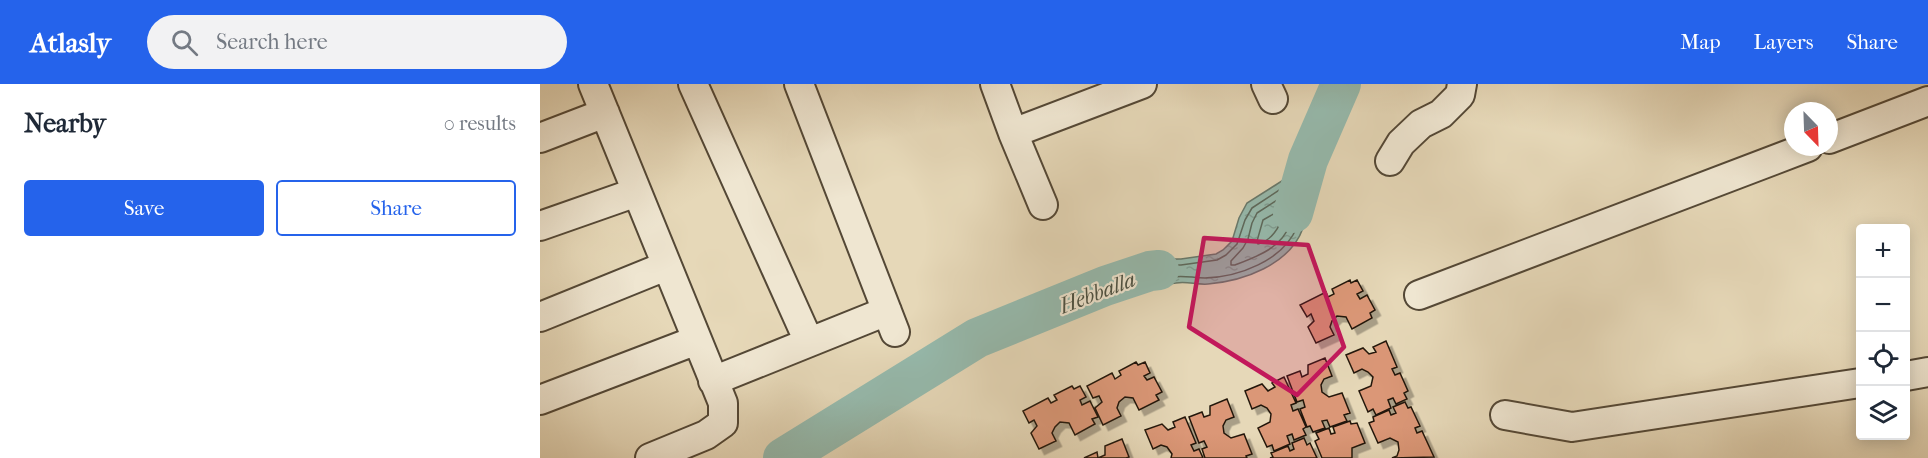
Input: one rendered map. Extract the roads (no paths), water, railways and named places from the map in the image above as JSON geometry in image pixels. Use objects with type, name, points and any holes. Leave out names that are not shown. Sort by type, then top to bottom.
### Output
[{"type":"street","points":[[593,84],[723,403],[723,423],[706,435],[650,458]]},
{"type":"street","points":[[693,84],[809,342]]},
{"type":"street","points":[[713,381],[809,342],[891,321],[799,84]]},
{"type":"street","points":[[995,84],[1043,205]]},
{"type":"street","points":[[1013,133],[1142,84]]},
{"type":"street","points":[[1390,161],[1401,142],[1421,124],[1441,114],[1460,95],[1462,84]]},
{"type":"street","points":[[1838,136],[1928,101]]},
{"type":"street","points":[[540,138],[605,113]]},
{"type":"street","points":[[1419,295],[1784,156]]},
{"type":"street","points":[[540,226],[638,192]]},
{"type":"street","points":[[540,317],[666,266]]},
{"type":"street","points":[[540,400],[697,340]]},
{"type":"street","points":[[1910,375],[1928,372]]},
{"type":"street","points":[[1505,416],[1572,427],[1856,384]]},
{"type":"water","points":[[1308,160],[1316,166],[1304,205],[1303,228],[1297,241],[1288,252],[1264,269],[1222,282],[1204,284],[1184,282],[1132,293],[1115,291],[1105,286],[1105,275],[1118,265],[1136,259],[1181,259],[1216,254],[1223,250],[1232,241],[1239,218],[1247,203],[1293,174],[1301,164]]},
{"type":"waterway","name":"Hebballa","points":[[1293,213],[1308,160],[1341,84]]},
{"type":"waterway","name":"Hebballa","points":[[783,458],[977,338],[1105,286],[1159,270]]}]
